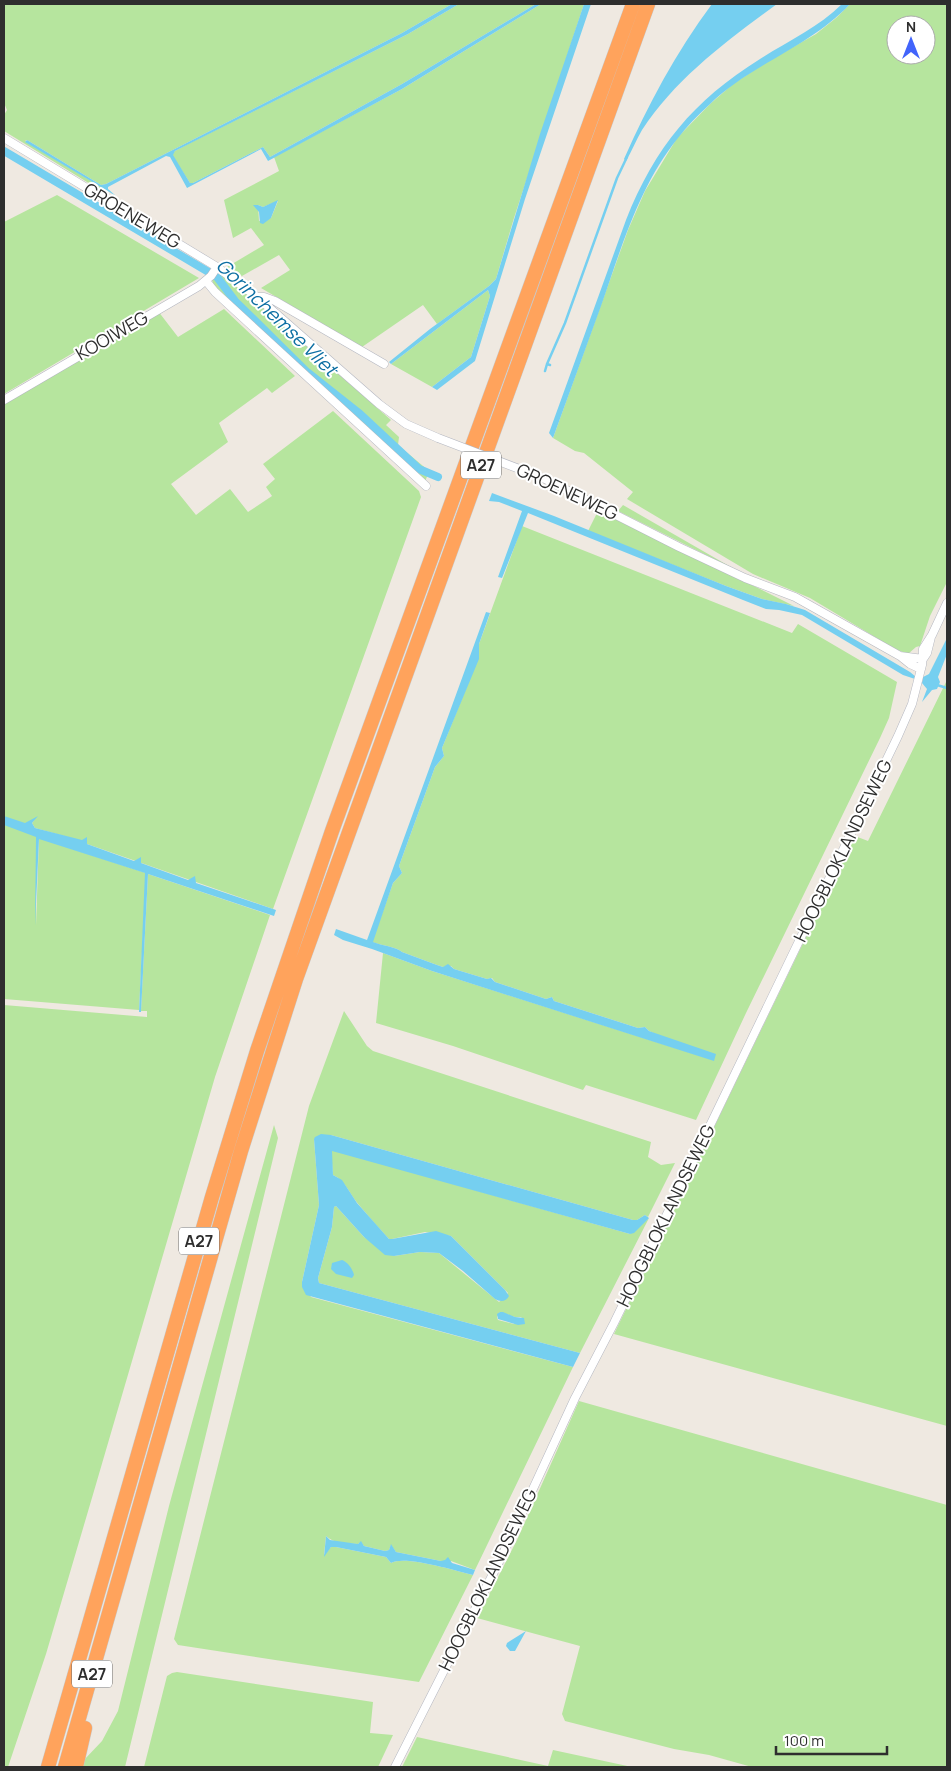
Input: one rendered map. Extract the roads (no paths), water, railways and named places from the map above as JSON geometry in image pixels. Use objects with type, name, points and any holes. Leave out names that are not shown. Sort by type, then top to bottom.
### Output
[{"type":"highway","name":"A27","points":[[48,1767],[207,1215],[257,1051],[332,831],[633,4]]},
{"type":"highway","name":"A27","points":[[65,1767],[241,1151],[296,979],[648,4]]},
{"type":"highway","name":"A27","points":[[76,1767],[118,1581]]},
{"type":"highway","name":"A27","points":[[44,1767],[58,1734]]},
{"type":"street","name":"GROENEWEG","points":[[4,138],[212,274],[257,297],[379,404],[406,424],[544,478],[737,574],[795,598],[900,656],[920,671]]},
{"type":"street","name":"GROENEWEG","points":[[212,274],[215,292],[426,486]]},
{"type":"street","name":"KOOIWEG","points":[[4,400],[212,274]]},
{"type":"street","name":"GROENEWEG","points":[[257,297],[264,297],[275,301],[384,364]]},
{"type":"street","name":"HOOGBLOKLANDSEWEG","points":[[395,1767],[501,1558],[575,1398],[700,1147],[898,736],[912,704],[923,659],[922,649],[932,635],[947,603]]},
{"type":"street","name":"GROENEWEG","points":[[900,656],[923,659]]},
{"type":"water","points":[[452,4],[459,4],[408,34],[175,151],[173,155],[190,183],[263,147],[270,157],[402,84],[536,4],[541,4],[402,89],[268,161],[261,149],[187,188],[170,157],[166,156],[108,187],[116,196],[25,142],[27,140],[101,185],[106,184],[402,33]]},
{"type":"water","points":[[584,4],[591,4],[525,199],[475,361],[437,390],[432,387],[471,357],[490,296],[488,290],[391,364],[389,362],[496,279],[540,134]]},
{"type":"water","points":[[712,4],[777,4],[704,61],[671,93],[642,130],[626,161],[624,159],[653,99],[686,41]]},
{"type":"water","points":[[842,4],[850,4],[817,32],[725,91],[689,125],[664,157],[652,176],[632,219],[553,438],[549,433],[626,220],[637,194],[663,148],[696,109],[736,75],[813,27]]},
{"type":"water","points":[[278,200],[271,218],[263,224],[260,223],[259,212],[253,205],[263,207]]},
{"type":"water","points":[[492,493],[554,516],[726,586],[762,599],[805,610],[916,677],[915,679],[903,675],[802,615],[766,609],[528,513],[502,578],[498,577],[522,511],[499,502],[489,501]]},
{"type":"water","points":[[486,612],[490,613],[479,644],[479,659],[442,748],[444,756],[435,767],[399,866],[402,873],[393,883],[373,942],[443,967],[448,964],[454,969],[487,979],[491,978],[495,982],[546,999],[552,997],[554,1001],[638,1028],[645,1027],[649,1031],[716,1054],[714,1061],[432,971],[343,940],[334,935],[336,929],[367,940]]},
{"type":"water","points":[[947,638],[947,654],[938,677],[940,682],[937,689],[932,690],[922,702],[927,689],[922,683],[923,677],[929,674]]},
{"type":"water","points":[[4,816],[25,823],[38,816],[32,823],[35,828],[82,840],[87,837],[87,844],[134,861],[141,857],[141,863],[188,880],[195,876],[196,883],[276,910],[274,916],[148,874],[141,1012],[139,1012],[145,873],[39,839],[35,926],[36,837],[4,825]]},
{"type":"water","points":[[321,1134],[331,1135],[633,1220],[637,1220],[645,1215],[649,1218],[634,1233],[630,1234],[332,1151],[333,1175],[342,1180],[357,1203],[389,1239],[436,1231],[451,1236],[509,1296],[503,1301],[495,1299],[439,1253],[420,1252],[394,1256],[385,1255],[364,1237],[336,1206],[334,1207],[332,1227],[318,1278],[319,1283],[580,1353],[573,1367],[306,1295],[302,1282],[319,1205],[314,1139]]},
{"type":"water","points":[[342,1260],[351,1269],[354,1275],[352,1278],[336,1274],[331,1269],[332,1263]]},
{"type":"water","points":[[503,1312],[515,1317],[524,1318],[525,1324],[518,1325],[498,1319],[497,1314]]},
{"type":"water","points":[[326,1536],[330,1540],[358,1544],[361,1541],[364,1546],[385,1551],[389,1550],[391,1544],[396,1552],[441,1561],[448,1557],[452,1563],[475,1570],[473,1575],[419,1562],[398,1561],[391,1563],[386,1557],[336,1547],[331,1547],[324,1557]]},
{"type":"water","points":[[526,1631],[515,1651],[510,1651],[506,1646],[507,1643]]},
{"type":"waterway","name":"Gorinchemse Vliet","points":[[4,151],[217,277],[235,301],[307,372],[360,414],[419,469],[438,477]]},
{"type":"waterway","points":[[550,365],[547,364],[565,323],[617,178],[627,157]]},
{"type":"waterway","points":[[545,371],[547,364]]},
{"type":"waterway","points":[[937,685],[947,688]]}]
